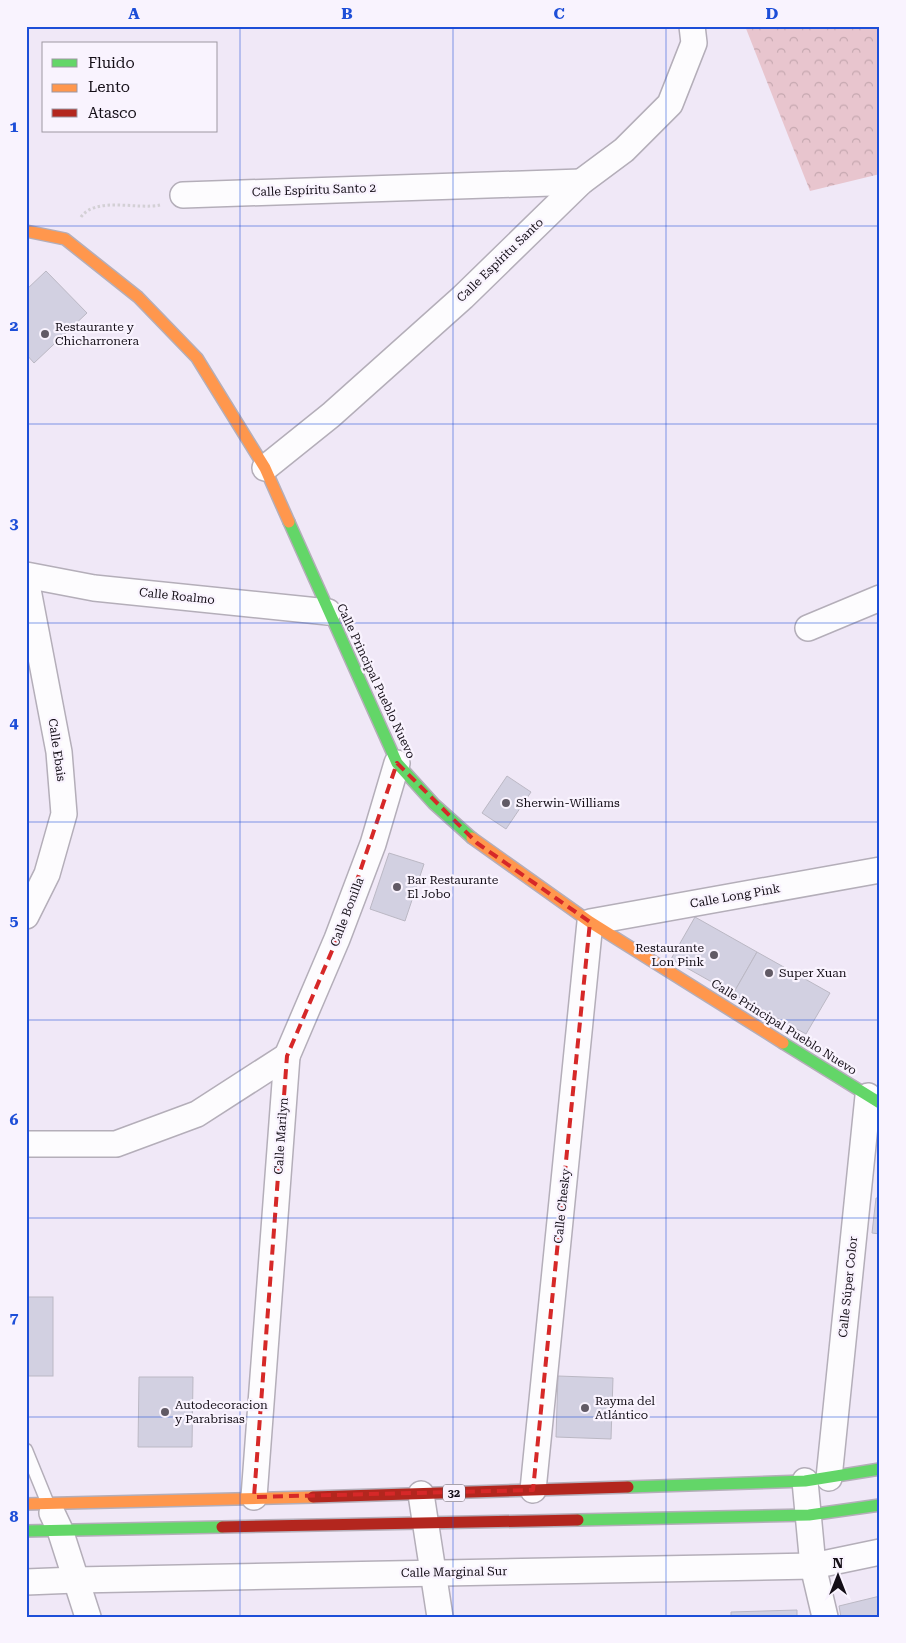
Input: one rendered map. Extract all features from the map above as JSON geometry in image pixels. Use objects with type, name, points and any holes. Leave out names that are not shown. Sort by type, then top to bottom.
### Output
[{"type":"main road","name":"Calle Principal Pueblo Nuevo","points":[[26,232],[65,240],[138,297],[198,358],[265,468],[397,764],[434,804],[477,844],[590,922],[874,1100]]},
{"type":"main road","name":"32","points":[[37,1504],[804,1481],[880,1469]]},
{"type":"main road","points":[[26,1531],[809,1515],[880,1505]]},
{"type":"street","name":"Calle Espíritu Santo","points":[[265,468],[331,415],[463,297],[581,182],[624,150],[670,104],[694,42],[692,26]]},
{"type":"street","name":"Calle Espíritu Santo 2","points":[[183,195],[581,182]]},
{"type":"street","name":"Calle Roalmo","points":[[26,575],[94,588],[328,612]]},
{"type":"street","name":"Calle Ebais","points":[[26,579],[59,752],[64,814],[47,874],[26,916]]},
{"type":"street","points":[[808,628],[880,598]]},
{"type":"street","name":"Calle Bonilla","points":[[286,1056],[337,939],[373,844],[397,764]]},
{"type":"street","name":"Calle Long Pink","points":[[590,922],[880,870]]},
{"type":"street","name":"Calle Chesky","points":[[533,1490],[590,922]]},
{"type":"street","points":[[26,1144],[116,1144],[196,1114],[286,1056]]},
{"type":"street","name":"Calle Marilyn","points":[[254,1498],[286,1056]]},
{"type":"street","name":"Calle Súper Color","points":[[829,1478],[874,1100]]},
{"type":"street","points":[[804,1481],[813,1566],[825,1617]]},
{"type":"street","points":[[420,1494],[440,1617]]},
{"type":"street","points":[[37,1504],[60,1530],[88,1617]]},
{"type":"street","name":"Calle Marginal Sur","points":[[26,1582],[433,1572],[813,1566],[880,1552]]},
{"type":"lane","points":[[26,1450],[37,1504]]},
{"type":"path","points":[[65,240],[83,214],[94,207],[117,205],[150,207],[162,205],[174,196],[183,195]]},
{"type":"highlighted area","points":[[397,763],[477,843],[590,922],[533,1490],[254,1497],[287,1056],[337,939]]},
{"type":"green space","points":[[745,26],[880,26],[880,174],[810,191]]},
{"type":"building","name":"Restaurante y Chicharronera","points":[[46,271],[87,313],[34,363],[26,354],[26,290]]},
{"type":"building","name":"Sherwin-Williams","points":[[507,776],[531,792],[506,829],[482,813]]},
{"type":"building","name":"Bar Restaurante El Jobo","points":[[389,853],[424,864],[405,921],[370,909]]},
{"type":"building","name":"Restaurante Lon Pink","points":[[695,917],[757,952],[733,994],[671,959]]},
{"type":"building","name":"Super Xuan","points":[[757,952],[830,993],[806,1034],[733,994]]},
{"type":"building","points":[[876,1198],[880,1198],[880,1234],[872,1233]]},
{"type":"building","points":[[26,1297],[53,1297],[53,1376],[26,1376]]},
{"type":"building","name":"Rayma del Atlántico","points":[[558,1376],[613,1378],[611,1439],[556,1437]]},
{"type":"building","name":"Autodecoracion y Parabrisas","points":[[139,1377],[193,1377],[192,1447],[138,1447]]},
{"type":"building","points":[[880,1596],[880,1617],[841,1617],[839,1606]]},
{"type":"building","points":[[797,1610],[797,1617],[731,1617],[731,1612]]},
{"type":"traffic: fast","points":[[289,522],[397,763],[434,804],[472,838]]},
{"type":"traffic: fast","points":[[783,1043],[880,1103]]},
{"type":"traffic: fast","points":[[628,1487],[805,1481],[880,1469]]},
{"type":"traffic: fast","points":[[578,1520],[809,1515],[880,1505]]},
{"type":"traffic: fast","points":[[26,1531],[222,1527]]},
{"type":"traffic: slow","points":[[26,231],[65,239],[138,297],[197,358],[265,468],[289,522]]},
{"type":"traffic: slow","points":[[472,838],[590,922],[783,1043]]},
{"type":"traffic: slow","points":[[26,1504],[313,1497]]},
{"type":"traffic: jam","points":[[313,1497],[628,1487]]},
{"type":"traffic: jam","points":[[222,1527],[578,1520]]},
{"type":"place","name":"Restaurante y Chicharronera","points":[[45,334]]},
{"type":"place","name":"Sherwin-Williams","points":[[506,803]]},
{"type":"place","name":"Bar Restaurante El Jobo","points":[[397,887]]},
{"type":"place","name":"Restaurante Lon Pink","points":[[714,955]]},
{"type":"place","name":"Super Xuan","points":[[769,973]]},
{"type":"place","name":"Rayma del Atlántico","points":[[585,1408]]},
{"type":"place","name":"Autodecoracion y Parabrisas","points":[[165,1412]]}]
